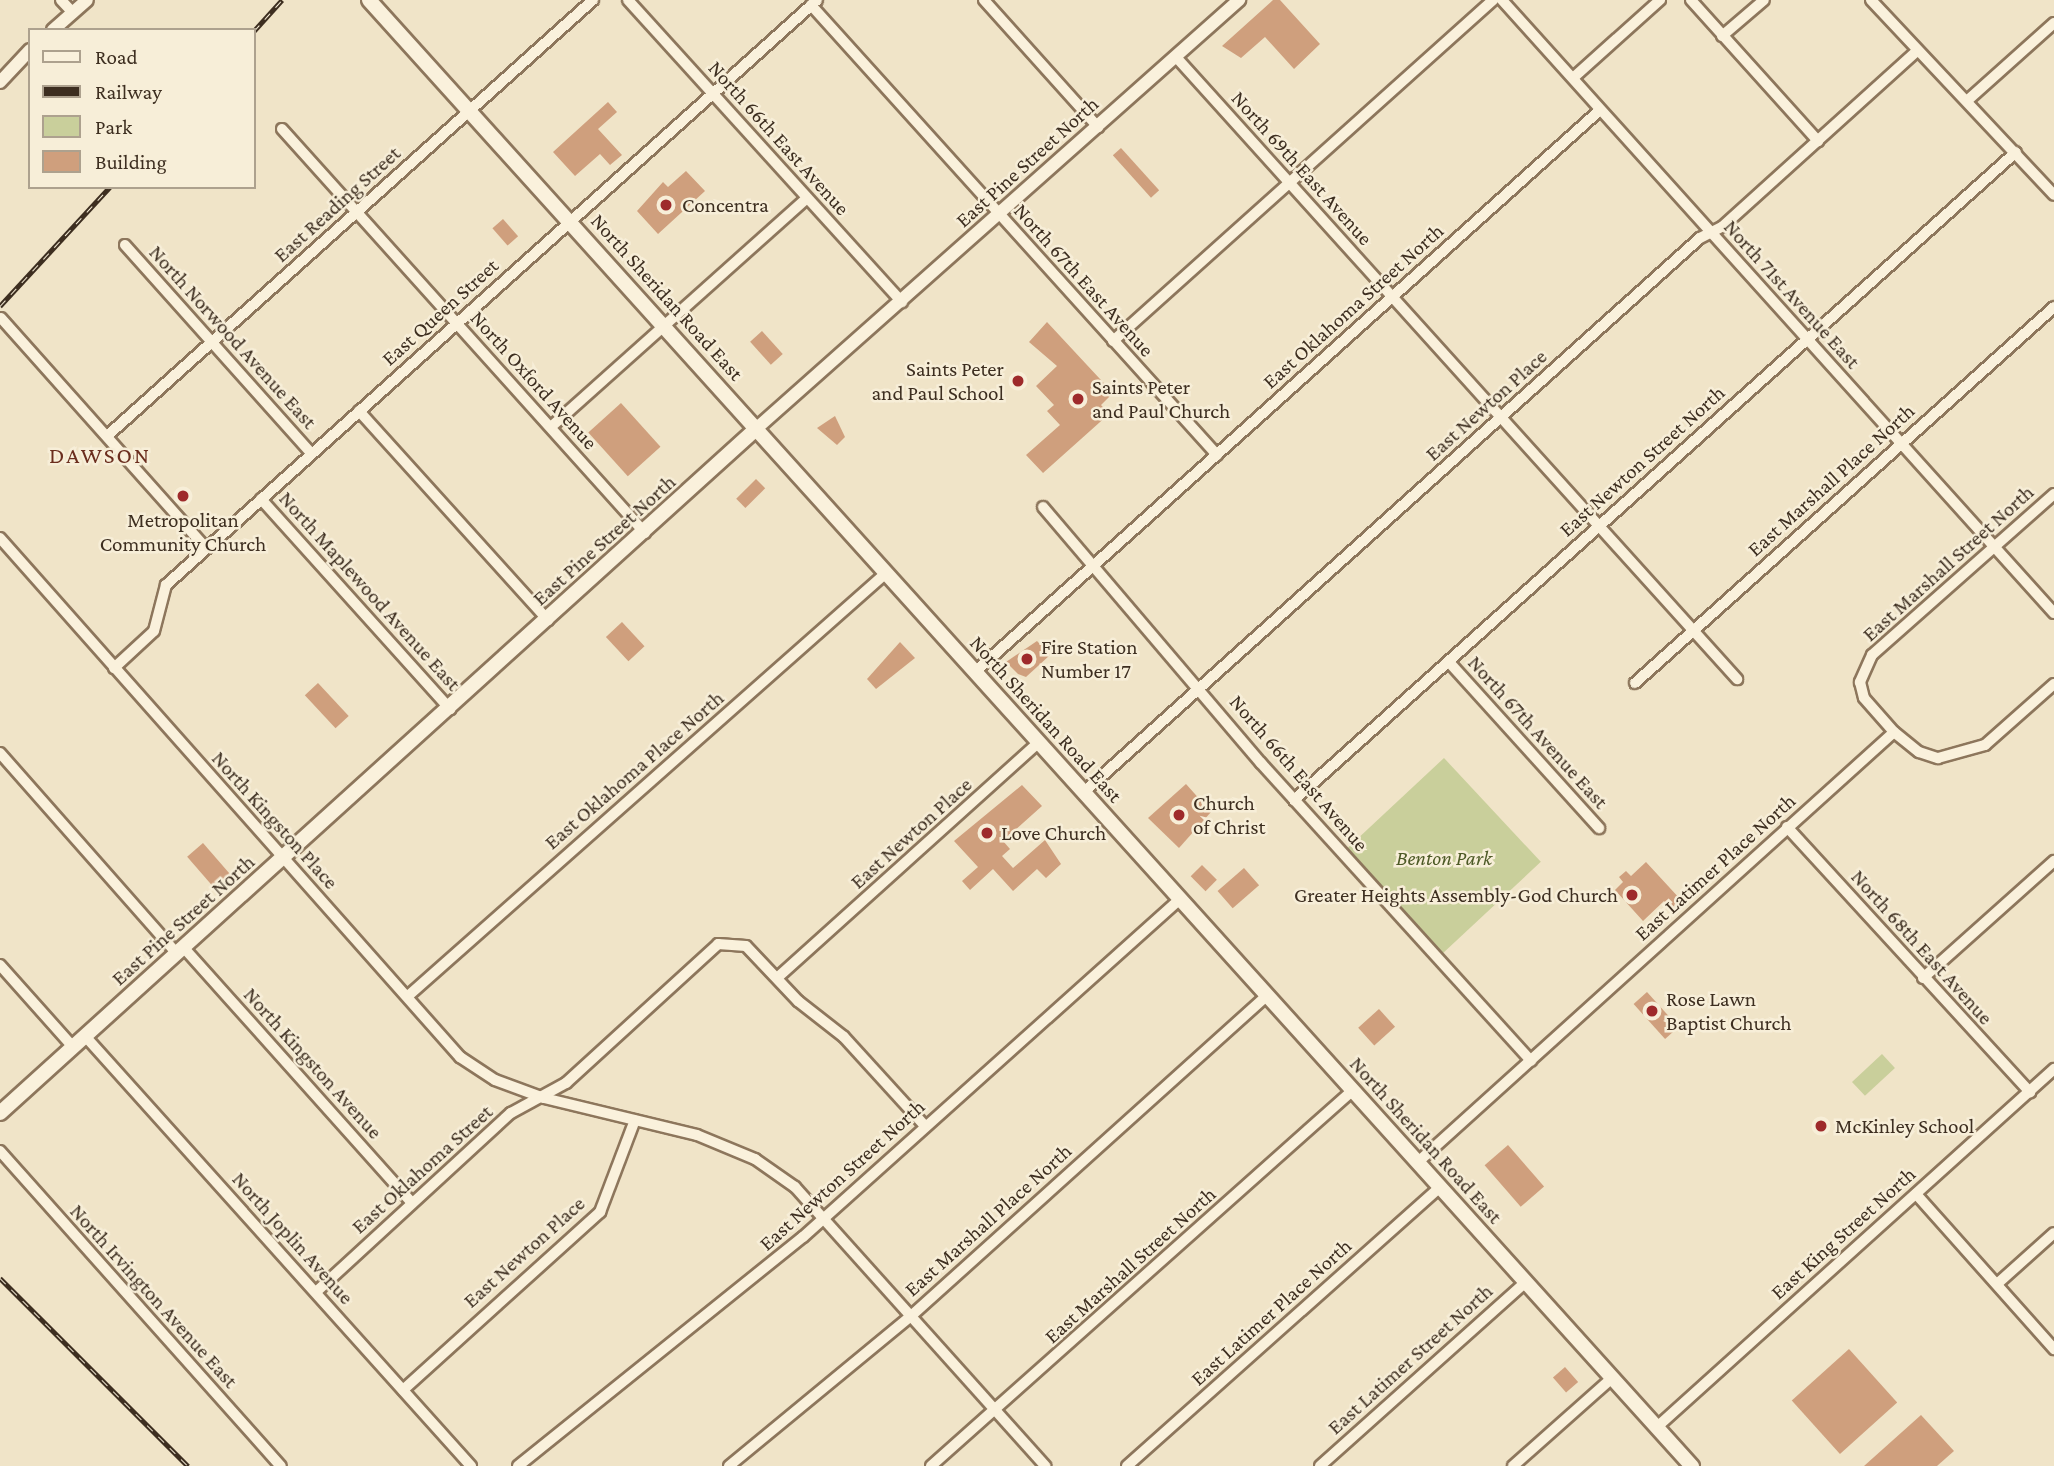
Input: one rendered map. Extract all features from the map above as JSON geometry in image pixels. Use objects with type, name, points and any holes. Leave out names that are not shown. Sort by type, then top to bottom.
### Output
[{"type":"main road","name":"North Sheridan Road East","points":[[369,0],[1692,1466]]},
{"type":"main road","name":"East Pine Street North","points":[[0,1113],[645,533],[757,428]]},
{"type":"street","points":[[61,0],[73,13]]},
{"type":"street","points":[[55,28],[87,0]]},
{"type":"street","name":"East Reading Street","points":[[107,436],[593,0]]},
{"type":"street","name":"North 66th East Avenue","points":[[628,0],[902,302]]},
{"type":"street","points":[[984,0],[1098,127]]},
{"type":"street","name":"East Pine Street North","points":[[757,428],[1239,0]]},
{"type":"street","points":[[1113,341],[1493,0]]},
{"type":"street","name":"North 71st Avenue East","points":[[1503,0],[2054,613]]},
{"type":"street","points":[[1573,78],[1660,0]]},
{"type":"street","points":[[1691,0],[1818,141]]},
{"type":"street","points":[[1723,36],[1764,0]]},
{"type":"street","points":[[1871,0],[1917,51],[1969,99],[2053,190]]},
{"type":"street","name":"East Queen Street","points":[[114,668],[154,631],[163,587],[814,3]]},
{"type":"street","name":"North 67th East Avenue","points":[[814,3],[1217,455]]},
{"type":"street","points":[[1969,99],[2054,23]]},
{"type":"street","name":"East Newton Place","points":[[1084,792],[1500,418],[1818,141],[1917,51]]},
{"type":"street","points":[[0,82],[28,52]]},
{"type":"street","name":"North 69th East Avenue","points":[[1176,57],[1737,679]]},
{"type":"street","name":"East Oklahoma Street North","points":[[975,672],[1600,110]]},
{"type":"street","name":"North Oxford Avenue","points":[[282,130],[645,533]]},
{"type":"street","name":"East Newton Street North","points":[[1294,800],[2016,152]]},
{"type":"street","points":[[551,427],[807,198]]},
{"type":"street","name":"North Norwood Avenue East","points":[[125,245],[312,454]]},
{"type":"street","name":"East Marshall Place North","points":[[1635,683],[2054,307]]},
{"type":"street","points":[[1,318],[206,548]]},
{"type":"street","points":[[359,411],[548,620]]},
{"type":"street","name":"East Marshall Street North","points":[[1894,732],[1864,698],[1860,682],[1864,665],[2054,495]]},
{"type":"street","name":"North Maplewood Avenue East","points":[[261,499],[450,709]]},
{"type":"street","name":"North 66th East Avenue","points":[[1043,507],[1200,687],[1294,800],[1531,1062]]},
{"type":"street","name":"North Kingston Place","points":[[2,545],[460,1057],[495,1080],[544,1098]]},
{"type":"street","name":"East Oklahoma Place North","points":[[408,996],[886,573]]},
{"type":"street","name":"North 67th Avenue East","points":[[1448,662],[1599,828]]},
{"type":"street","points":[[1894,732],[1919,752],[1953,758],[1985,745],[2054,684]]},
{"type":"street","name":"East Latimer Place North","points":[[1418,1162],[1894,732]]},
{"type":"street","name":"East Newton Place","points":[[777,978],[1039,742]]},
{"type":"street","name":"North Kingston Avenue","points":[[0,754],[412,1203]]},
{"type":"street","name":"North 68th East Avenue","points":[[1787,827],[2029,1092]]},
{"type":"street","points":[[1923,978],[2054,861]]},
{"type":"street","name":"East Newton Street North","points":[[518,1466],[689,1333],[824,1219],[1180,898]]},
{"type":"street","name":"East Oklahoma Street","points":[[316,1292],[511,1113],[544,1098],[718,944],[746,946],[777,978]]},
{"type":"street","points":[[0,965],[73,1047]]},
{"type":"street","points":[[777,978],[838,1031],[925,1126]]},
{"type":"street","name":"East Marshall Place North","points":[[729,1466],[911,1316],[1267,995]]},
{"type":"street","name":"North Joplin Avenue","points":[[85,1036],[471,1466]]},
{"type":"street","name":"East King Street North","points":[[1657,1427],[2054,1069]]},
{"type":"street","name":"East Marshall Street North","points":[[931,1466],[996,1411],[1353,1090]]},
{"type":"street","points":[[544,1098],[697,1135],[755,1159],[795,1187],[1045,1466]]},
{"type":"street","name":"East Newton Place","points":[[403,1390],[600,1212],[635,1120]]},
{"type":"street","name":"North Irvington Avenue East","points":[[0,1151],[281,1466]]},
{"type":"street","name":"East Latimer Place North","points":[[1127,1466],[1440,1187]]},
{"type":"street","points":[[1916,1194],[2054,1349]]},
{"type":"street","points":[[1997,1284],[2054,1233]]},
{"type":"street","name":"East Latimer Street North","points":[[1320,1466],[1526,1282]]},
{"type":"street","points":[[1513,1466],[1612,1378]]},
{"type":"green space","name":"Benton Park","points":[[1444,758],[1541,862],[1443,953],[1346,849]]},
{"type":"green space","points":[[1882,1054],[1895,1068],[1865,1096],[1852,1082]]},
{"type":"building","points":[[1273,0],[1280,0],[1320,44],[1294,69],[1265,37],[1241,58],[1222,46]]},
{"type":"building","points":[[608,102],[617,112],[598,129],[622,155],[610,165],[600,154],[575,176],[553,152]]},
{"type":"building","points":[[1121,148],[1159,190],[1151,198],[1113,155]]},
{"type":"building","name":"Concentra","points":[[686,171],[705,191],[658,234],[637,211],[663,182],[668,187]]},
{"type":"building","points":[[503,219],[518,236],[508,246],[492,228]]},
{"type":"building","name":"Saints Peter and Paul Church","points":[[1047,322],[1113,393],[1101,405],[1109,414],[1043,473],[1026,455],[1060,425],[1047,411],[1054,405],[1036,386],[1057,366],[1029,342]]},
{"type":"building","points":[[762,331],[783,354],[771,365],[750,342]]},
{"type":"building","points":[[621,403],[660,447],[628,476],[588,432]]},
{"type":"building","points":[[835,416],[845,437],[837,445],[817,428]]},
{"type":"building","points":[[756,479],[765,488],[745,508],[736,499]]},
{"type":"building","points":[[622,622],[645,646],[628,661],[606,637]]},
{"type":"building","name":"Fire Station Number 17","points":[[1037,641],[1050,655],[1026,677],[1018,674],[1006,662]]},
{"type":"building","points":[[900,642],[915,658],[876,689],[867,679]]},
{"type":"building","points":[[318,683],[349,716],[336,728],[305,695]]},
{"type":"building","name":"Church of Christ","points":[[1186,784],[1211,812],[1179,848],[1148,818]]},
{"type":"building","name":"Love Church","points":[[1022,785],[1042,806],[1003,841],[1010,849],[1002,856],[1013,868],[1045,840],[1061,864],[1046,878],[1037,869],[1013,891],[993,869],[970,890],[962,881],[978,867],[954,841]]},
{"type":"building","points":[[203,843],[233,877],[217,891],[187,857]]},
{"type":"building","name":"Greater Heights Assembly-God Church","points":[[1646,862],[1681,900],[1671,909],[1664,901],[1643,921],[1615,890],[1623,882],[1619,877],[1626,871],[1631,876]]},
{"type":"building","points":[[1202,865],[1217,880],[1206,891],[1191,876]]},
{"type":"building","points":[[1244,868],[1259,885],[1233,908],[1218,891]]},
{"type":"building","name":"Rose Lawn Baptist Church","points":[[1647,992],[1678,1027],[1665,1039],[1634,1004]]},
{"type":"building","points":[[1379,1009],[1395,1027],[1374,1046],[1358,1028]]},
{"type":"building","points":[[1508,1145],[1544,1187],[1521,1207],[1485,1165]]},
{"type":"building","points":[[1849,1349],[1897,1403],[1840,1454],[1792,1401]]},
{"type":"building","points":[[1565,1367],[1578,1382],[1566,1393],[1553,1377]]},
{"type":"building","points":[[1921,1415],[1954,1451],[1937,1466],[1864,1466]]},
{"type":"railway","points":[[256,29],[282,0]]},
{"type":"railway","points":[[0,306],[108,189]]},
{"type":"railway","points":[[0,1278],[188,1466]]},
{"type":"place","name":"Concentra","points":[[666,205]]},
{"type":"place","name":"Saints Peter and Paul School","points":[[1018,381]]},
{"type":"place","name":"Saints Peter and Paul Church","points":[[1078,399]]},
{"type":"place","name":"Metropolitan Community Church","points":[[183,496]]},
{"type":"place","name":"Fire Station Number 17","points":[[1027,659]]},
{"type":"place","name":"Church of Christ","points":[[1179,815]]},
{"type":"place","name":"Love Church","points":[[987,833]]},
{"type":"place","name":"Greater Heights Assembly-God Church","points":[[1632,895]]},
{"type":"place","name":"Rose Lawn Baptist Church","points":[[1652,1011]]},
{"type":"place","name":"McKinley School","points":[[1821,1126]]},
{"type":"district","name":"DAWSON","points":[[100,455]]}]
